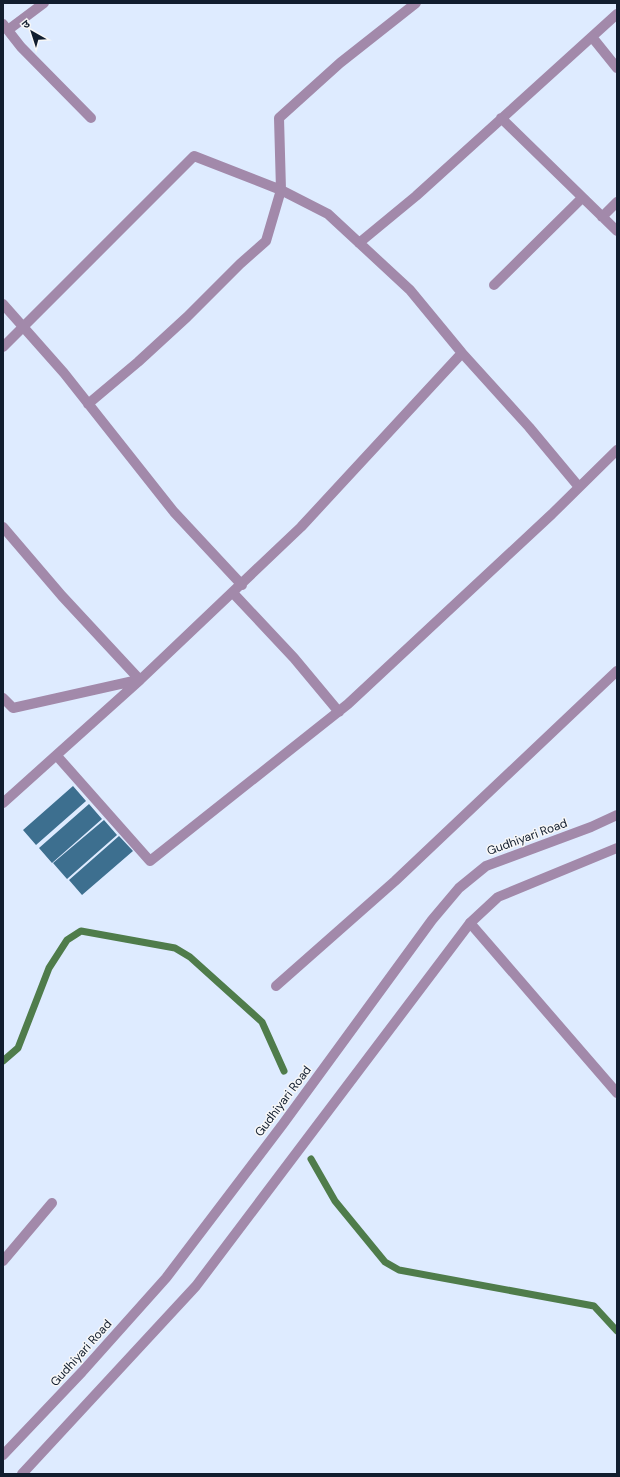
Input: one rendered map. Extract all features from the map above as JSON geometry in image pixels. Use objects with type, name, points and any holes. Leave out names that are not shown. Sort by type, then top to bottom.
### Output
[{"type":"street","points":[[44,3],[6,27],[22,47],[91,118]]},
{"type":"street","points":[[88,404],[188,317],[240,264],[266,241],[281,190],[279,118],[340,63],[416,3]]},
{"type":"street","points":[[359,243],[416,196],[617,14]]},
{"type":"street","points":[[592,37],[617,68]]},
{"type":"street","points":[[501,118],[617,231]]},
{"type":"street","points":[[3,347],[194,156],[281,190],[328,214],[410,290],[462,353],[529,427],[579,487]]},
{"type":"street","points":[[494,285],[582,198]]},
{"type":"street","points":[[602,217],[617,202]]},
{"type":"street","points":[[3,304],[64,373],[174,512],[242,585]]},
{"type":"street","points":[[3,802],[140,680],[242,585],[301,527],[462,353]]},
{"type":"street","points":[[56,756],[150,861],[339,712],[617,450]]},
{"type":"street","points":[[3,527],[62,596],[140,680]]},
{"type":"street","points":[[233,593],[294,658],[339,712]]},
{"type":"street","points":[[276,986],[395,881],[617,671]]},
{"type":"street","points":[[3,698],[13,708],[140,680]]},
{"type":"street","name":"Gudhiyari Road","points":[[3,1455],[82,1372],[166,1278],[283,1124],[432,920],[459,888],[486,866],[591,827],[617,815]]},
{"type":"street","points":[[22,1474],[196,1286],[470,923],[498,897],[617,848]]},
{"type":"street","points":[[470,923],[617,1093]]},
{"type":"street","points":[[3,1261],[52,1203]]},
{"type":"building","points":[[73,786],[86,801],[36,845],[23,830]]},
{"type":"building","points":[[89,804],[102,819],[52,863],[39,848]]},
{"type":"building","points":[[104,820],[117,835],[67,879],[53,863]]},
{"type":"building","points":[[119,836],[133,851],[82,895],[69,880]]},
{"type":"waterway","points":[[3,1061],[18,1048],[49,968],[67,940],[81,931],[175,948],[190,957],[262,1022],[284,1071]]},
{"type":"waterway","points":[[311,1159],[335,1201],[385,1262],[399,1270],[594,1306],[617,1331]]}]
